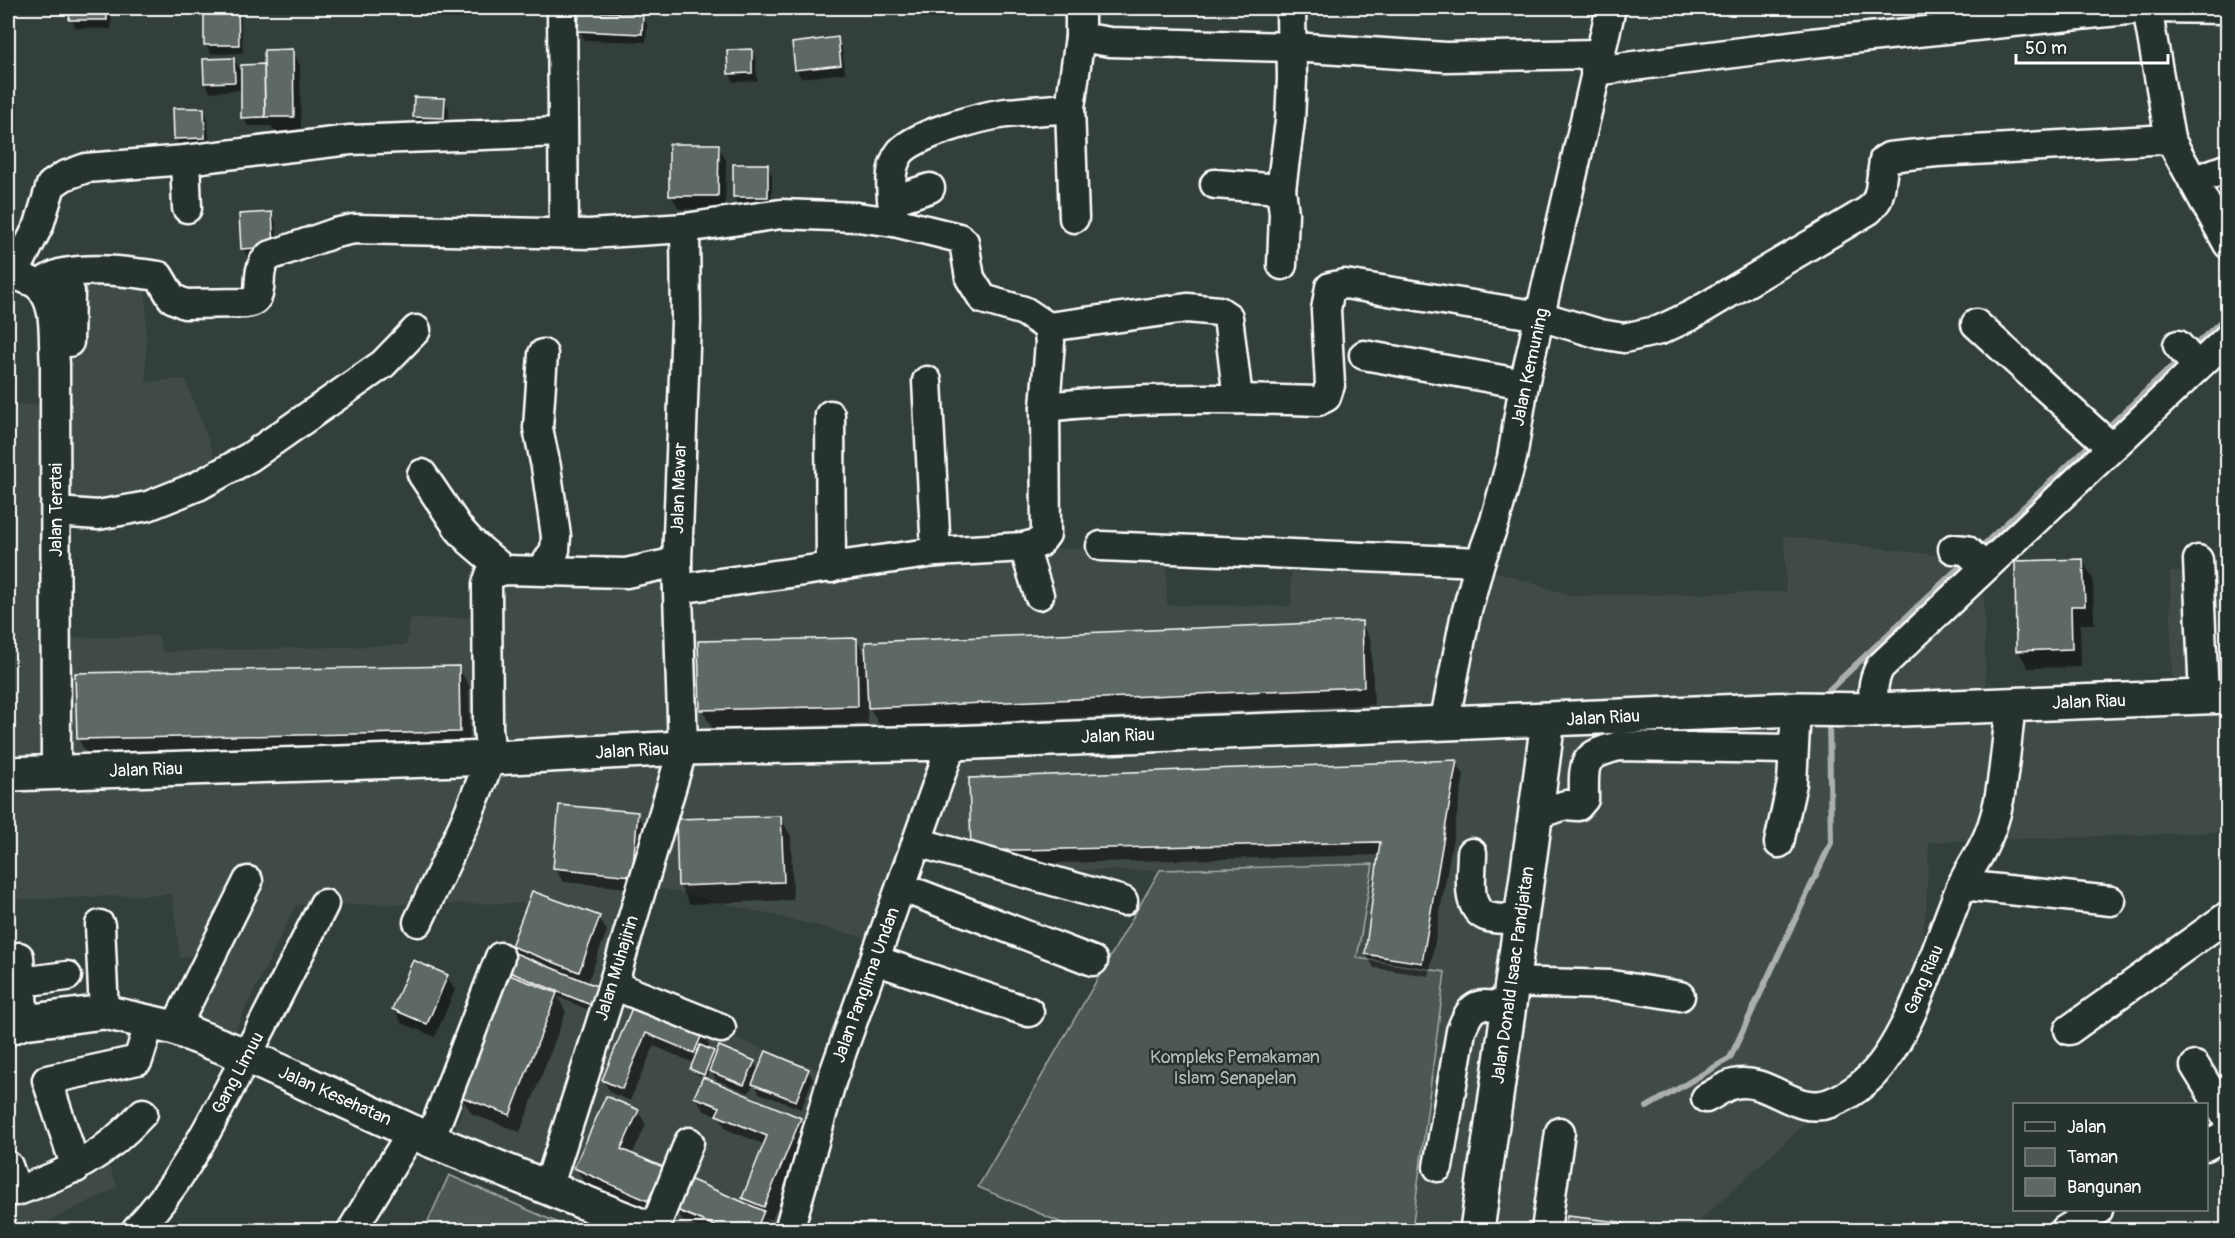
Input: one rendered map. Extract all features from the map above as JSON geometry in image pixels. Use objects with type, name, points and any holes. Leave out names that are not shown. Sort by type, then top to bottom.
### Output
[{"type":"main road","name":"Jalan Riau","points":[[8,774],[491,758],[683,748],[952,743],[1813,709],[1876,710],[2216,697]]},
{"type":"main road","name":"Jalan Donald Isaac Pandjaitan","points":[[1477,1230],[1548,720]]},
{"type":"main road","name":"Jalan Kesehatan","points":[[16,1025],[104,1012],[163,1025],[247,1056],[421,1135],[653,1230]]},
{"type":"street","points":[[562,8],[564,233]]},
{"type":"street","points":[[1074,218],[1070,108],[1080,37],[1080,8]]},
{"type":"street","points":[[1282,265],[1284,213],[1281,189],[1290,121],[1291,8]]},
{"type":"street","name":"Jalan Kemuning","points":[[1444,724],[1465,618],[1512,458],[1524,384],[1611,8]]},
{"type":"street","points":[[1080,37],[1110,42],[1292,47],[1446,57],[1597,63],[2147,8],[2228,9]]},
{"type":"street","points":[[2147,8],[2170,139],[2228,244]]},
{"type":"street","points":[[893,211],[891,171],[899,152],[917,140],[951,127],[1003,114],[1070,108]]},
{"type":"street","points":[[562,132],[350,140],[185,160],[86,168],[64,176],[51,185],[20,277],[111,271],[159,276],[172,298],[184,304],[253,303],[258,298],[262,265],[269,256],[354,229],[589,234],[685,228],[781,213],[857,217],[893,211],[930,188]]},
{"type":"street","points":[[1045,407],[1073,404],[1238,399],[1318,400],[1326,397],[1330,385],[1326,310],[1330,287],[1336,285],[1345,284],[1540,316],[1600,334],[1624,338],[1660,330],[1692,315],[1869,210],[1877,200],[1884,160],[1889,157],[1949,151],[2170,139]]},
{"type":"street","points":[[185,160],[187,208]]},
{"type":"street","points":[[2193,181],[2228,168]]},
{"type":"street","points":[[1215,184],[1281,189]]},
{"type":"street","points":[[893,211],[959,238],[964,242],[970,278],[983,299],[1024,311],[1048,327],[1187,309],[1219,311],[1228,317],[1238,399]]},
{"type":"street","name":"Jalan Mawar","points":[[683,748],[677,576],[686,321],[685,228]]},
{"type":"street","name":"Jalan Teratai","points":[[20,277],[50,304],[54,355],[56,773]]},
{"type":"street","points":[[54,355],[65,349],[69,341],[70,292]]},
{"type":"street","points":[[1976,324],[2106,442]]},
{"type":"street","points":[[418,922],[464,824],[491,758],[488,728],[487,584],[490,576],[504,570],[677,576],[831,567],[936,552],[1024,547],[1039,543],[1046,534],[1045,407],[1050,342],[1048,327]]},
{"type":"street","points":[[56,512],[98,514],[148,506],[198,486],[250,457],[383,364],[416,330]]},
{"type":"street","points":[[1876,710],[1872,688],[1880,667],[1970,556],[2106,442],[2189,357],[2228,338]]},
{"type":"street","points":[[542,570],[555,549],[556,536],[538,428],[543,354]]},
{"type":"street","points":[[1364,356],[1524,384]]},
{"type":"street","points":[[927,381],[936,552]]},
{"type":"street","points":[[830,415],[831,567]]},
{"type":"street","points":[[422,474],[459,529],[483,554],[504,570]]},
{"type":"street","points":[[1101,546],[1480,562]]},
{"type":"street","points":[[1024,547],[1039,596]]},
{"type":"street","points":[[2198,560],[2216,697]]},
{"type":"street","name":"Gang Riau","points":[[1706,1098],[1734,1084],[1749,1084],[1768,1088],[1790,1101],[1810,1105],[1827,1104],[1850,1094],[1867,1081],[1888,1056],[1910,1015],[1962,885],[1985,845],[1999,801],[2011,705]]},
{"type":"street","points":[[1779,843],[1792,783],[1793,749],[1813,709]]},
{"type":"street","name":"Jalan Panglima Undan","points":[[789,1230],[832,1079],[952,743]]},
{"type":"street","points":[[1536,814],[1566,806],[1578,806],[1584,799],[1584,765],[1600,751],[1619,747],[1793,749]]},
{"type":"street","name":"Jalan Muhajirin","points":[[548,1188],[683,748]]},
{"type":"street","points":[[917,842],[1123,901]]},
{"type":"street","points":[[1472,853],[1472,896],[1475,909],[1482,915],[1493,918],[1522,918]]},
{"type":"street","points":[[76,1168],[47,1080],[138,1060],[163,1025],[248,880]]},
{"type":"street","points":[[1962,885],[2111,901]]},
{"type":"street","points":[[901,887],[1093,962]]},
{"type":"street","name":"Gang Limuu","points":[[135,1230],[152,1214],[175,1183],[208,1130],[324,904]]},
{"type":"street","points":[[2069,1030],[2228,916]]},
{"type":"street","points":[[100,925],[104,1012]]},
{"type":"street","points":[[352,1230],[421,1135],[500,957]]},
{"type":"street","points":[[875,960],[1029,1012]]},
{"type":"street","points":[[16,1025],[20,969],[67,976]]},
{"type":"street","points":[[612,985],[721,1028]]},
{"type":"street","points":[[1438,1167],[1461,1031],[1473,1007],[1509,996],[1612,985],[1680,996]]},
{"type":"street","points":[[2195,1066],[2228,1120]]},
{"type":"street","points":[[8,1166],[16,1191],[76,1168],[100,1153],[122,1135],[143,1113]]},
{"type":"street","points":[[1546,1230],[1560,1132]]},
{"type":"street","points":[[2208,1145],[2228,1133]]},
{"type":"street","points":[[653,1230],[689,1142]]},
{"type":"shaded area","points":[[64,279],[146,281],[146,382],[185,379],[222,476],[64,518],[67,638],[159,636],[162,652],[407,645],[409,619],[500,617],[500,573],[691,569],[697,590],[1040,549],[1166,548],[1167,605],[1291,606],[1291,573],[1480,567],[1573,596],[1786,592],[1784,536],[1983,561],[1986,692],[2172,688],[2170,572],[2227,571],[2227,832],[1929,842],[1926,910],[1916,976],[1857,1076],[1700,1220],[1721,1230],[1412,1230],[1445,972],[1357,958],[1373,864],[1160,870],[1029,870],[921,838],[888,943],[648,885],[555,1169],[453,1134],[541,903],[296,905],[232,1036],[183,1020],[207,953],[180,958],[172,894],[8,900],[8,404],[53,405]]},
{"type":"shaded area","points":[[628,998],[825,1072],[788,1166],[809,1174],[788,1230],[680,1230],[553,1177]]},
{"type":"shaded area","points":[[106,1160],[118,1187],[31,1230],[8,1230],[8,1185]]},
{"type":"green space","name":"Kompleks Pemakaman Islam Senapelan","points":[[1373,864],[1357,958],[1445,972],[1412,1230],[1078,1230],[978,1187],[1160,870]]},
{"type":"green space","points":[[449,1175],[574,1230],[424,1230]]},
{"type":"building","points":[[70,8],[107,8],[107,20],[69,20]]},
{"type":"building","points":[[204,8],[238,8],[239,45],[204,45]]},
{"type":"building","points":[[579,11],[643,13],[642,34],[578,31]]},
{"type":"building","points":[[838,37],[841,65],[795,70],[792,43]]},
{"type":"building","points":[[293,49],[294,117],[265,117],[264,50]]},
{"type":"building","points":[[752,49],[752,73],[728,74],[727,50]]},
{"type":"building","points":[[234,58],[235,82],[204,83],[203,59]]},
{"type":"building","points":[[264,64],[265,117],[241,118],[241,65]]},
{"type":"building","points":[[414,97],[445,98],[444,118],[413,117]]},
{"type":"building","points":[[173,108],[204,108],[205,138],[174,139]]},
{"type":"building","points":[[669,144],[719,144],[718,196],[669,196]]},
{"type":"building","points":[[733,164],[768,164],[768,197],[733,197]]},
{"type":"building","points":[[272,212],[274,247],[241,249],[239,214]]},
{"type":"building","points":[[2083,559],[2085,606],[2071,606],[2072,649],[2016,651],[2015,561]]},
{"type":"building","points":[[1362,621],[1364,687],[868,708],[865,642]]},
{"type":"building","points":[[857,638],[858,706],[700,710],[698,641]]},
{"type":"building","points":[[459,666],[460,732],[77,739],[75,673]]},
{"type":"building","points":[[1457,760],[1422,963],[1365,954],[1380,842],[971,851],[969,778]]},
{"type":"building","points":[[559,805],[638,812],[632,876],[553,868]]},
{"type":"building","points":[[781,816],[784,882],[678,886],[676,819]]},
{"type":"building","points":[[532,891],[600,916],[579,972],[511,946]]},
{"type":"building","points":[[510,951],[599,987],[591,1005],[502,969]]},
{"type":"building","points":[[413,960],[448,975],[427,1024],[392,1009]]},
{"type":"building","points":[[507,974],[557,993],[510,1115],[459,1096]]},
{"type":"building","points":[[634,1003],[703,1032],[694,1053],[646,1033],[622,1089],[602,1080]]},
{"type":"building","points":[[700,1045],[714,1051],[704,1075],[690,1069]]},
{"type":"building","points":[[719,1046],[755,1061],[744,1085],[709,1071]]},
{"type":"building","points":[[766,1051],[809,1069],[796,1101],[752,1084]]},
{"type":"building","points":[[703,1077],[801,1118],[764,1207],[742,1198],[767,1136],[716,1115],[720,1107],[694,1097]]},
{"type":"building","points":[[606,1096],[639,1110],[621,1149],[663,1167],[648,1201],[574,1168]]},
{"type":"building","points":[[687,1178],[764,1211],[756,1230],[725,1230],[674,1209]]},
{"type":"building","points":[[1567,1216],[1620,1222],[1639,1230],[1565,1230]]},
{"type":"waterway","points":[[2191,349],[2228,315]]},
{"type":"waterway","points":[[2103,432],[2181,358]]},
{"type":"waterway","points":[[1977,551],[2094,441]]},
{"type":"waterway","points":[[1828,700],[1828,691],[1967,560]]},
{"type":"waterway","points":[[1647,1107],[1730,1058],[1831,843],[1829,719]]}]
